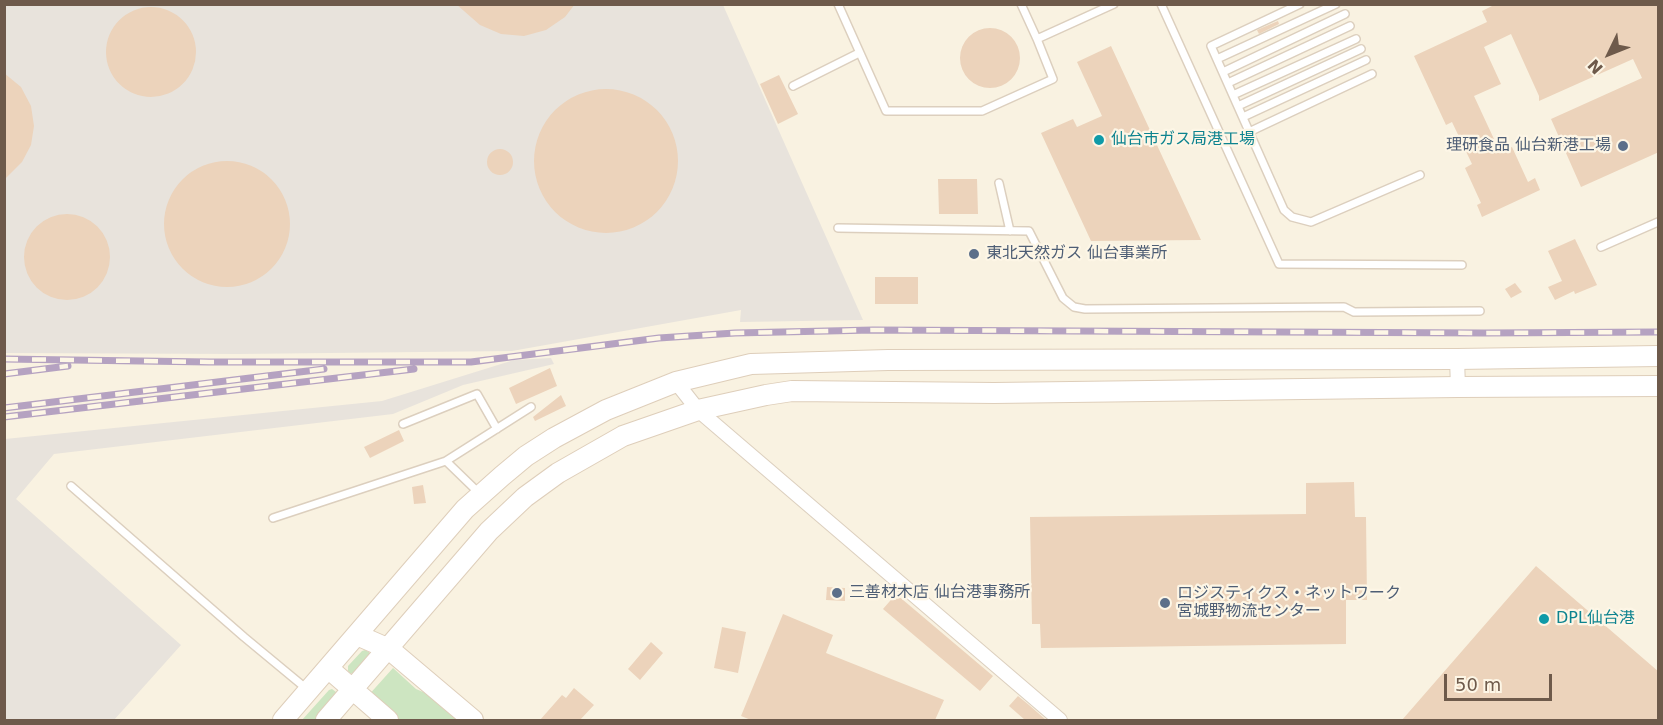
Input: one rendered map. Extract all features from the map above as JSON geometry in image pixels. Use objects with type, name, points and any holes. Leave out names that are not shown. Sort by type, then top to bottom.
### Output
[{"type":"street","points":[[283,720],[465,509],[526,456],[606,410],[676,382],[751,364],[888,360],[1457,359],[1659,356]]},
{"type":"street","points":[[1457,359],[1458,387]]},
{"type":"street","points":[[676,382],[698,410],[1060,720]]},
{"type":"street","points":[[326,720],[489,531],[525,497],[558,473],[623,436],[698,410],[792,391],[994,393],[1659,386]]},
{"type":"street","points":[[357,635],[389,648],[473,720]]},
{"type":"street","points":[[328,668],[388,720]]},
{"type":"lane","points":[[838,4],[886,111],[982,111],[1053,79],[1021,4]]},
{"type":"lane","points":[[1037,39],[1114,4]]},
{"type":"lane","points":[[1161,4],[1279,264],[1462,265]]},
{"type":"lane","points":[[1300,4],[1211,45],[1284,210],[1292,218],[1311,222],[1420,175]]},
{"type":"lane","points":[[1217,59],[1336,4]]},
{"type":"lane","points":[[1223,72],[1345,15]]},
{"type":"lane","points":[[1228,84],[1350,26]]},
{"type":"lane","points":[[1233,95],[1356,39]]},
{"type":"lane","points":[[1238,106],[1361,50]]},
{"type":"lane","points":[[793,86],[859,53]]},
{"type":"lane","points":[[1243,117],[1366,60]]},
{"type":"lane","points":[[1249,132],[1372,74]]},
{"type":"lane","points":[[999,183],[1010,231]]},
{"type":"lane","points":[[1601,247],[1659,222]]},
{"type":"lane","points":[[838,228],[1029,231],[1063,298],[1074,307],[1085,309],[1344,307],[1354,312],[1480,311]]},
{"type":"lane","points":[[402,424],[477,394],[497,429]]},
{"type":"lane","points":[[273,518],[446,461],[531,407]]},
{"type":"lane","points":[[446,461],[481,495]]},
{"type":"lane","points":[[71,486],[244,637],[309,690]]},
{"type":"shaded area","points":[[5,4],[723,5],[863,320],[740,322],[741,310],[512,351],[238,354],[5,353]]},
{"type":"shaded area","points":[[551,358],[554,364],[463,385],[393,414],[54,454],[16,499],[181,645],[114,720],[5,720],[5,439],[382,401],[514,360]]},
{"type":"green space","points":[[365,650],[369,652],[369,656],[353,674],[350,673],[348,666]]},
{"type":"green space","points":[[393,668],[416,689],[437,698],[463,720],[394,720],[367,697]]},
{"type":"green space","points":[[329,690],[336,692],[335,697],[315,720],[302,720]]},
{"type":"building","points":[[456,4],[575,4],[565,17],[546,30],[524,36],[501,34],[480,25]]},
{"type":"building","points":[[1496,4],[1659,4],[1659,152],[1581,187],[1551,119],[1642,78],[1633,59],[1539,101],[1539,96],[1511,34],[1484,47],[1501,84],[1474,96],[1500,152],[1512,147],[1528,182],[1535,178],[1540,190],[1482,217],[1477,205],[1481,203],[1465,168],[1472,164],[1452,122],[1446,125],[1414,56],[1487,22],[1482,11]]},
{"type":"building","points":[[151,7],[168,11],[183,20],[192,35],[196,52],[192,69],[183,84],[168,93],[151,97],[134,93],[119,84],[110,69],[106,52],[110,35],[119,20],[134,11]]},
{"type":"building","points":[[1278,21],[1279,24],[1259,34],[1257,30]]},
{"type":"building","points":[[990,28],[1007,33],[1015,41],[1020,58],[1015,75],[1007,83],[990,88],[973,83],[965,75],[960,58],[965,41],[973,33]]},
{"type":"building","name":"仙台市ガス局港工場","points":[[1111,46],[1201,240],[1091,241],[1041,133],[1073,119],[1077,127],[1102,116],[1077,62]]},
{"type":"building","points":[[4,73],[21,87],[31,106],[34,126],[31,145],[22,162],[4,180]]},
{"type":"building","points":[[779,75],[798,114],[778,124],[760,84]]},
{"type":"building","points":[[606,89],[634,94],[657,110],[673,133],[678,161],[673,189],[657,212],[634,228],[606,233],[578,228],[555,212],[539,189],[534,161],[539,133],[555,110],[578,94]]},
{"type":"building","points":[[500,149],[510,152],[513,162],[510,172],[500,175],[490,172],[487,162],[490,152]]},
{"type":"building","points":[[227,161],[251,166],[271,180],[285,200],[290,224],[285,248],[271,268],[251,282],[227,287],[203,282],[183,268],[169,248],[164,224],[169,200],[183,180],[203,166]]},
{"type":"building","points":[[938,179],[977,179],[978,214],[939,214]]},
{"type":"building","points":[[67,214],[91,221],[103,233],[110,257],[103,281],[91,293],[67,300],[43,293],[31,281],[24,257],[31,233],[43,221]]},
{"type":"building","points":[[1575,239],[1597,285],[1575,294],[1574,291],[1555,300],[1548,287],[1562,281],[1548,251]]},
{"type":"building","points":[[875,277],[918,277],[918,304],[875,304]]},
{"type":"building","points":[[1515,283],[1522,292],[1511,298],[1505,289]]},
{"type":"building","points":[[550,368],[557,386],[516,404],[509,388]]},
{"type":"building","points":[[561,395],[566,406],[535,421],[533,417]]},
{"type":"building","points":[[399,430],[404,441],[370,458],[364,447]]},
{"type":"building","points":[[1354,482],[1355,517],[1366,517],[1367,600],[1346,600],[1346,644],[1041,648],[1040,624],[1032,624],[1030,517],[1306,514],[1306,483]]},
{"type":"building","points":[[423,485],[426,503],[414,504],[412,487]]},
{"type":"building","name":"DPL仙台港","points":[[1536,566],[1659,672],[1659,720],[1402,720]]},
{"type":"building","points":[[827,587],[845,588],[845,601],[826,600]]},
{"type":"building","points":[[896,594],[993,676],[980,691],[883,609]]},
{"type":"building","points":[[783,614],[833,635],[826,653],[944,700],[935,720],[751,720],[741,716]]},
{"type":"building","points":[[722,627],[746,632],[738,673],[714,668]]},
{"type":"building","points":[[651,642],[663,653],[640,680],[628,669]]},
{"type":"building","points":[[574,688],[594,705],[580,720],[540,720],[562,695],[566,698]]},
{"type":"building","points":[[1018,696],[1046,720],[1025,720],[1009,706]]},
{"type":"railway","points":[[4,359],[471,362],[659,338],[735,333],[873,330],[1658,332]]},
{"type":"railway","points":[[4,374],[68,366]]},
{"type":"railway","points":[[4,408],[324,369]]},
{"type":"railway","points":[[4,417],[414,369]]},
{"type":"place","name":"仙台市ガス局港工場","points":[[1099,140]]},
{"type":"place","name":"理研食品 仙台新港工場","points":[[1623,146]]},
{"type":"place","name":"東北天然ガス 仙台事業所","points":[[974,254]]},
{"type":"place","name":"三善材木店 仙台港事務所","points":[[837,593]]},
{"type":"place","name":"ロジスティクス・ネットワーク 宮城野物流センター","points":[[1165,603]]},
{"type":"place","name":"DPL仙台港","points":[[1544,619]]}]
